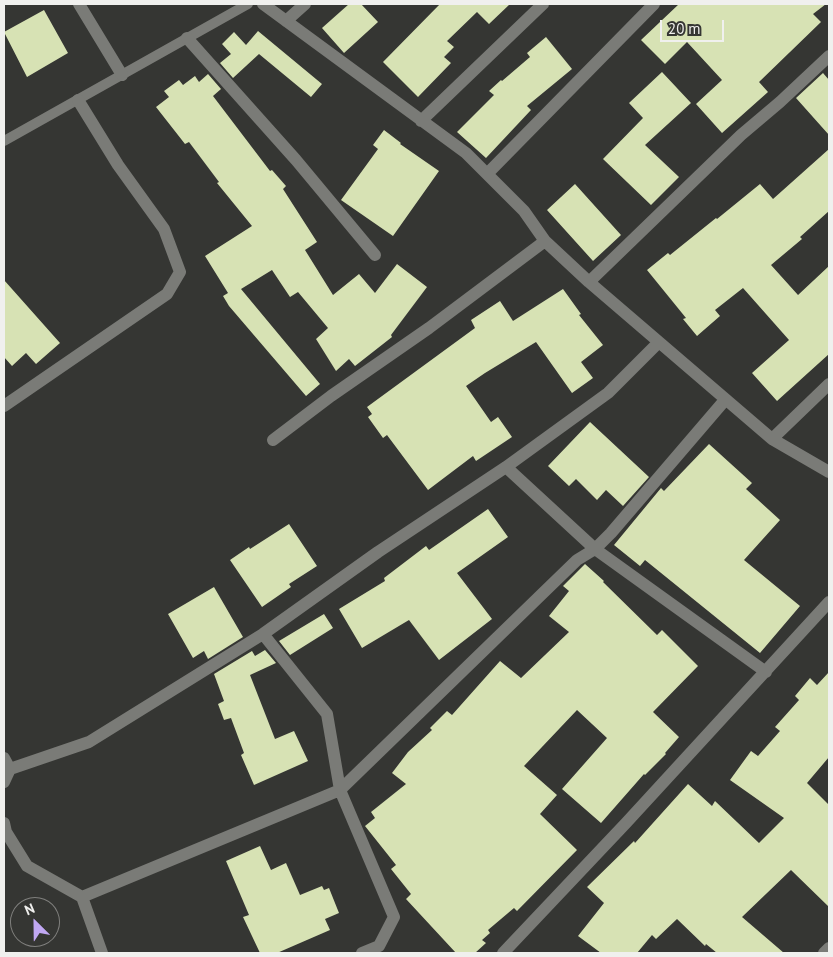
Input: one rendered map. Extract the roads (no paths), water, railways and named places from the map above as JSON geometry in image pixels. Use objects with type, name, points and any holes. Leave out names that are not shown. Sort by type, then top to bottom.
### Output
[{"type":"street","points":[[79,4],[122,75]]},
{"type":"street","points":[[263,4],[466,153],[524,211],[545,241],[589,282],[772,439],[829,472]]},
{"type":"street","points":[[286,21],[305,4]]},
{"type":"street","points":[[421,121],[543,4]]},
{"type":"street","points":[[487,174],[654,4]]},
{"type":"street","points":[[188,38],[296,160],[375,255]]},
{"type":"street","points":[[589,282],[741,135],[829,56]]},
{"type":"street","points":[[4,406],[166,294],[180,272],[164,229],[118,166],[78,100]]},
{"type":"street","points":[[273,440],[331,396],[429,328],[545,241]]},
{"type":"street","points":[[4,782],[7,764],[89,742],[263,634],[378,552],[506,467],[608,393],[658,342]]},
{"type":"street","points":[[772,439],[829,384]]},
{"type":"street","points":[[82,898],[340,790],[577,560],[611,533],[725,400]]},
{"type":"street","points":[[506,467],[594,548],[766,672]]},
{"type":"street","points":[[503,953],[626,823],[829,602]]},
{"type":"street","points":[[263,634],[326,714],[340,790],[394,916],[379,946],[362,953]]},
{"type":"street","points":[[4,823],[6,832],[27,866],[82,898],[102,953]]},
{"type":"street","points":[[824,953],[829,948]]},
{"type":"lane","points":[[4,141],[248,4]]}]
